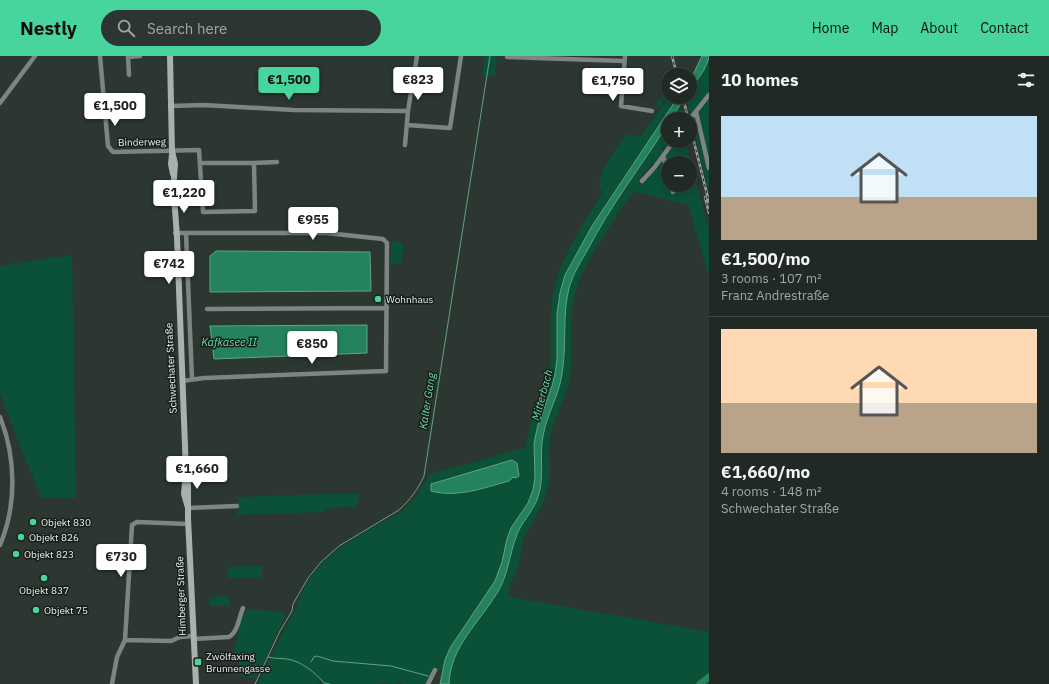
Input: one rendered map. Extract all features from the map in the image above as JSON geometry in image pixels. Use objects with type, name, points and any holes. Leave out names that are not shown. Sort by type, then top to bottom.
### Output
[{"type":"main road","name":"Schwechater Straße","points":[[170,56],[170,106],[172,151],[175,164],[174,178],[177,263],[186,472],[184,494],[188,508]]},
{"type":"main road","name":"Himberger Straße","points":[[188,508],[196,684]]},
{"type":"street","points":[[0,103],[35,56]]},
{"type":"street","name":"Binderweg","points":[[100,56],[108,146],[113,152],[172,151]]},
{"type":"street","points":[[129,75],[128,56],[140,56]]},
{"type":"street","points":[[405,145],[408,111],[417,56]]},
{"type":"street","points":[[407,125],[450,128],[460,56]]},
{"type":"street","points":[[507,57],[625,59],[621,106],[652,111]]},
{"type":"street","points":[[696,112],[709,95]]},
{"type":"street","points":[[170,106],[204,105],[294,110],[408,111]]},
{"type":"street","points":[[697,116],[709,168]]},
{"type":"street","points":[[663,156],[669,148]]},
{"type":"street","points":[[172,151],[199,150],[203,212],[255,211],[254,163]]},
{"type":"street","points":[[642,181],[661,158]]},
{"type":"street","points":[[200,163],[276,162]]},
{"type":"street","points":[[176,233],[326,233],[383,239],[387,243],[386,371],[192,379],[182,381]]},
{"type":"street","points":[[186,233],[192,379]]},
{"type":"street","points":[[208,309],[387,308]]},
{"type":"street","points":[[0,417],[9,446],[13,481],[9,517],[0,545]]},
{"type":"street","points":[[188,508],[237,506]]},
{"type":"street","points":[[112,684],[117,657],[125,640],[132,525],[137,522],[188,524]]},
{"type":"street","points":[[125,640],[171,641],[180,637],[229,637],[236,631],[243,608]]},
{"type":"street","points":[[428,684],[435,670]]},
{"type":"shaded area","points":[[485,56],[497,56],[495,76],[482,75]]},
{"type":"shaded area","points":[[709,58],[709,192],[697,142],[697,112],[690,112],[688,104],[697,104],[697,80],[704,70]]},
{"type":"shaded area","points":[[661,96],[662,104],[660,107],[654,108]]},
{"type":"shaded area","points":[[664,104],[673,104],[668,112],[661,112],[661,122],[592,226],[565,275],[555,374],[534,443],[535,477],[533,490],[528,503],[507,539],[502,562],[495,581],[445,660],[444,669],[433,672],[427,684],[403,684],[397,682],[395,684],[323,684],[315,678],[320,684],[258,684],[286,626],[296,610],[306,584],[324,561],[349,542],[401,512],[414,499],[430,474],[525,448],[531,423],[544,390],[549,371],[552,301],[559,271],[579,230],[603,191],[599,189],[605,166],[627,134],[641,136]],"holes":[[[517,463],[519,476],[516,478],[513,477],[509,481],[461,494],[441,493]]]},
{"type":"shaded area","points":[[680,105],[682,112],[676,112]]},
{"type":"shaded area","points":[[661,135],[661,148],[664,153],[663,155],[661,154],[656,160],[658,162],[656,164],[653,162],[640,178],[642,180],[638,184],[640,186],[661,163],[661,192],[697,192],[697,186],[709,230],[709,277],[688,204],[635,192],[623,205],[600,242],[587,264],[577,287],[572,311],[570,377],[550,437],[550,470],[548,487],[541,509],[525,535],[518,566],[508,595],[510,597],[709,632],[709,673],[695,684],[449,684],[450,674],[460,645],[506,574],[515,538],[519,529],[534,507],[542,467],[541,455],[543,436],[562,376],[564,362],[566,299],[577,269],[601,225]]},
{"type":"shaded area","points":[[671,148],[687,148],[689,156],[666,156]]},
{"type":"shaded area","points":[[392,242],[403,243],[402,264],[390,263]]},
{"type":"shaded area","points":[[72,255],[76,498],[42,498],[0,394],[0,266]]},
{"type":"shaded area","points":[[360,493],[355,509],[352,507],[344,507],[323,510],[323,512],[238,515],[237,497]]},
{"type":"shaded area","points":[[262,566],[262,577],[228,578],[228,567]]},
{"type":"shaded area","points":[[229,596],[229,606],[209,606],[209,597]]},
{"type":"shaded area","points":[[254,609],[281,612],[286,614],[256,678],[239,676],[239,662],[234,654],[242,615],[248,610]]},
{"type":"water","points":[[702,56],[709,56],[704,70],[697,80],[696,68]]},
{"type":"water","points":[[673,104],[681,104],[675,112],[668,112]]},
{"type":"water","points":[[661,122],[661,134],[606,217],[580,263],[569,288],[566,309],[562,374],[543,436],[542,474],[538,497],[518,532],[501,586],[454,658],[449,684],[440,684],[445,660],[450,648],[495,581],[502,562],[511,528],[528,503],[533,490],[535,477],[534,443],[538,425],[555,374],[557,359],[557,313],[560,293],[565,275],[592,226]]},
{"type":"water","points":[[216,251],[370,252],[371,291],[210,292],[210,256]]},
{"type":"water","name":"Kafkasee II","points":[[367,325],[367,353],[214,359],[210,326]]},
{"type":"water","points":[[512,460],[517,463],[519,476],[516,478],[513,477],[509,481],[461,493],[441,493],[431,491],[431,484]]},
{"type":"waterway","name":"Kalter Gang","points":[[255,684],[280,631],[292,611],[293,604],[308,578],[321,562],[339,546],[399,510],[413,494],[424,476],[490,56]]},
{"type":"waterway","points":[[311,662],[314,657],[317,656],[333,661],[391,666],[428,676]]},
{"type":"waterway","points":[[268,657],[298,662],[317,675],[324,683],[330,684]]},
{"type":"waterway","points":[[700,684],[709,677]]},
{"type":"railway","points":[[672,56],[675,68]]},
{"type":"railway","points":[[685,104],[686,112]]},
{"type":"railway","points":[[696,148],[709,202]]},
{"type":"railway","points":[[705,197],[709,213]]},
{"type":"place","name":"Wohnhaus","points":[[378,299]]},
{"type":"place","name":"Objekt 830","points":[[33,522]]},
{"type":"place","name":"Objekt 826","points":[[21,537]]},
{"type":"place","name":"Objekt 823","points":[[16,554]]},
{"type":"place","name":"Objekt 837","points":[[44,578]]},
{"type":"place","name":"Objekt 75","points":[[36,610]]},
{"type":"place","name":"Zwölfaxing Brunnengasse","points":[[198,662]]},
{"type":"water label","name":"Mitterbach","points":[[542,395]]}]
